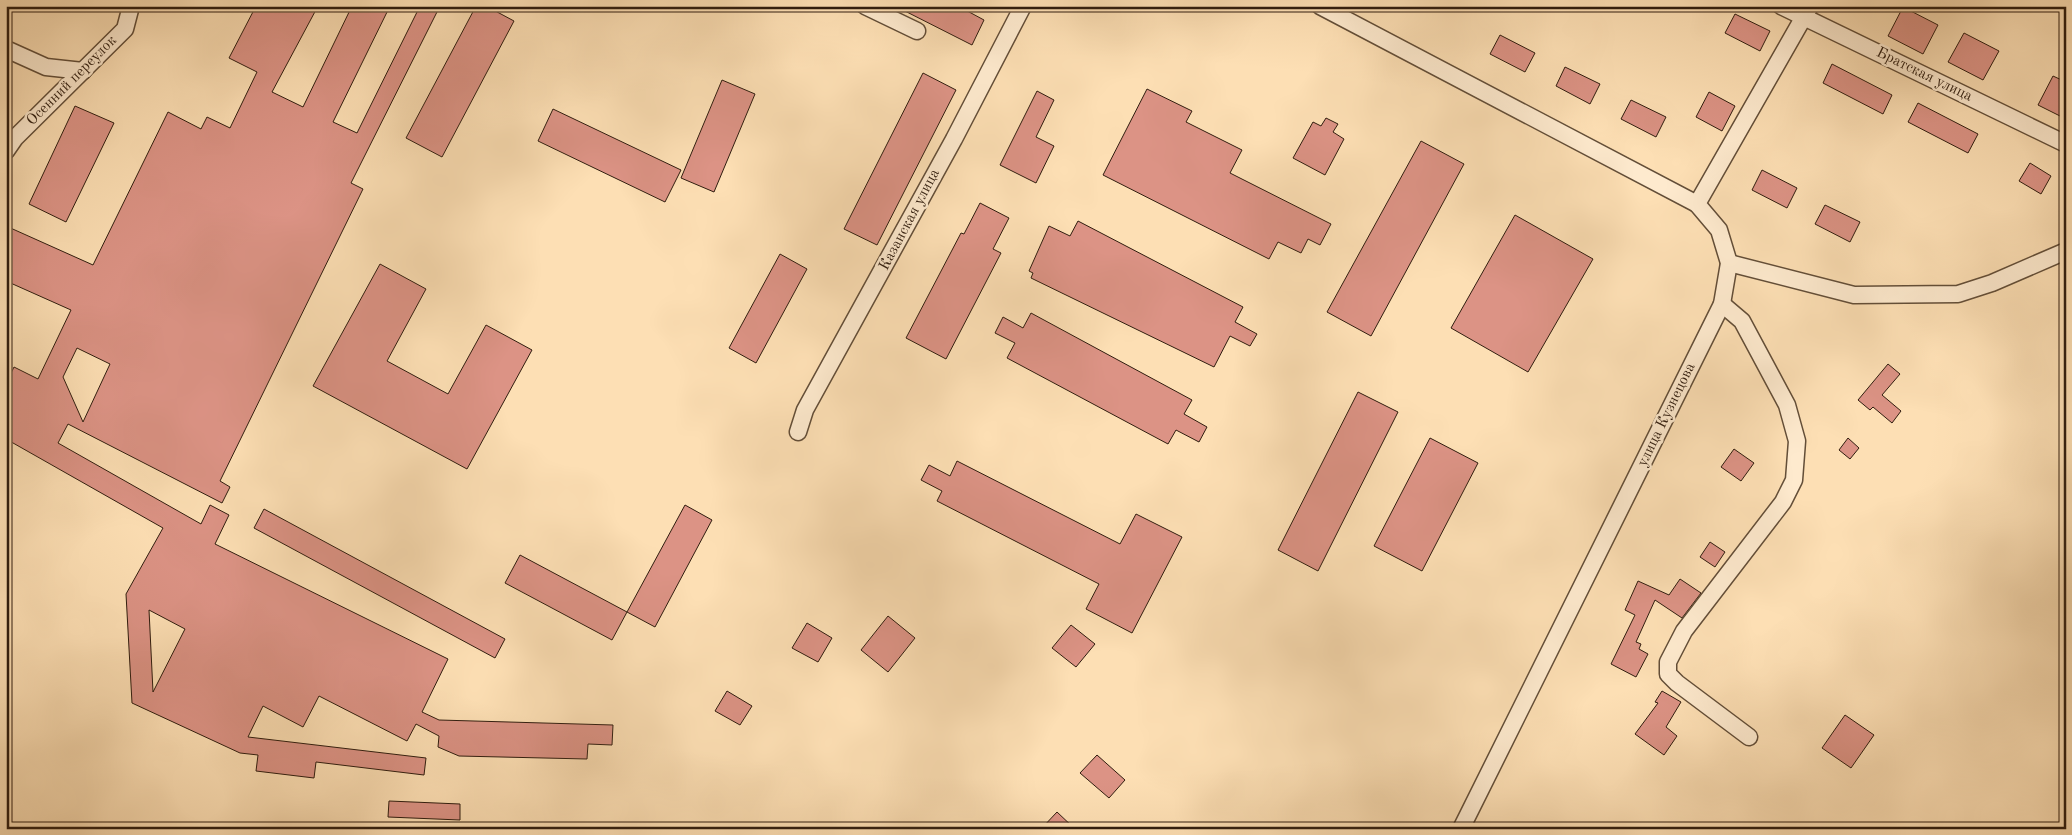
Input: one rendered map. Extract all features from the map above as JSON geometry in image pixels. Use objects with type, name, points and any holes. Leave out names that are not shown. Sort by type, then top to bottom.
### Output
[{"type":"street","name":"Осенний переулок","points":[[6,151],[15,138],[125,28],[131,6]]},
{"type":"street","points":[[864,6],[917,30]]},
{"type":"street","name":"Казанская улица","points":[[798,432],[805,410],[949,148],[1023,6]]},
{"type":"street","points":[[1320,6],[1697,204],[1807,12]]},
{"type":"street","name":"Братская улица","points":[[1781,6],[1807,12],[2066,144]]},
{"type":"street","points":[[6,49],[46,67],[83,71]]},
{"type":"street","name":"улица Кузнецова","points":[[1461,829],[1722,304],[1728,263],[1719,230],[1697,204]]},
{"type":"street","points":[[1728,263],[1854,295],[1958,294],[1992,283],[2066,251]]},
{"type":"street","points":[[1722,304],[1742,320],[1787,405],[1797,441],[1794,480],[1783,502],[1684,631],[1668,662],[1668,674],[1677,683],[1749,737]]},
{"type":"building","points":[[256,6],[318,6],[272,92],[303,107],[352,6],[390,6],[333,122],[357,133],[420,6],[440,6],[351,183],[363,189],[220,481],[230,487],[222,503],[68,424],[58,443],[201,524],[210,505],[229,515],[215,544],[448,659],[422,712],[439,720],[613,725],[612,745],[588,744],[587,759],[459,756],[438,747],[439,736],[416,724],[407,741],[319,696],[303,727],[263,706],[248,737],[426,758],[424,775],[316,762],[314,778],[256,771],[258,755],[240,753],[132,703],[126,594],[163,528],[6,439],[6,383],[14,367],[38,379],[71,310],[6,281],[6,226],[93,265],[168,112],[201,129],[207,117],[230,128],[257,72],[229,58]],"holes":[[[77,348],[110,364],[83,422],[63,377]],[[149,610],[185,629],[153,692]]]},
{"type":"building","points":[[476,6],[486,6],[514,21],[442,157],[406,138]]},
{"type":"building","points":[[895,6],[958,6],[984,20],[972,45]]},
{"type":"building","points":[[1903,7],[1938,25],[1923,54],[1888,36]]},
{"type":"building","points":[[1735,14],[1770,31],[1760,51],[1725,33]]},
{"type":"building","points":[[1964,33],[1999,51],[1983,80],[1948,62]]},
{"type":"building","points":[[1500,35],[1535,53],[1525,72],[1490,54]]},
{"type":"building","points":[[1832,64],[1892,95],[1883,114],[1823,83]]},
{"type":"building","points":[[1565,67],[1600,84],[1590,104],[1556,86]]},
{"type":"building","points":[[923,73],[956,90],[877,245],[844,229]]},
{"type":"building","points":[[2053,76],[2066,82],[2066,119],[2038,105]]},
{"type":"building","points":[[722,80],[755,94],[714,192],[681,178]]},
{"type":"building","points":[[1147,89],[1192,111],[1186,122],[1242,150],[1230,173],[1331,224],[1320,245],[1308,239],[1301,253],[1278,242],[1269,259],[1103,175]]},
{"type":"building","points":[[1037,91],[1054,100],[1036,137],[1054,146],[1036,183],[1000,165]]},
{"type":"building","points":[[1709,92],[1735,106],[1722,131],[1696,117]]},
{"type":"building","points":[[1631,100],[1666,117],[1656,137],[1621,119]]},
{"type":"building","points":[[1918,103],[1978,134],[1968,153],[1908,122]]},
{"type":"building","points":[[75,106],[114,123],[66,222],[29,204]]},
{"type":"building","points":[[553,109],[681,170],[665,202],[538,141]]},
{"type":"building","points":[[1326,118],[1338,124],[1333,132],[1344,139],[1325,175],[1293,158],[1313,122],[1321,126]]},
{"type":"building","points":[[1421,141],[1464,164],[1371,336],[1327,312]]},
{"type":"building","points":[[2030,163],[2051,176],[2041,194],[2019,181]]},
{"type":"building","points":[[1762,170],[1797,188],[1787,208],[1752,190]]},
{"type":"building","points":[[980,203],[1009,218],[993,249],[1001,253],[946,359],[906,338],[961,233],[964,234]]},
{"type":"building","points":[[1825,205],[1860,222],[1850,242],[1815,224]]},
{"type":"building","points":[[1515,215],[1593,259],[1528,372],[1451,328]]},
{"type":"building","points":[[1078,221],[1243,307],[1235,322],[1257,334],[1250,346],[1230,336],[1214,367],[1031,278],[1033,273],[1029,271],[1049,226],[1070,236]]},
{"type":"building","points":[[780,254],[807,269],[756,363],[729,348]]},
{"type":"building","points":[[380,264],[426,289],[387,361],[448,394],[486,325],[532,350],[467,469],[313,386]]},
{"type":"building","points":[[1031,313],[1192,400],[1184,414],[1207,427],[1199,442],[1176,430],[1168,444],[1007,358],[1015,343],[995,333],[1003,317],[1023,328]]},
{"type":"building","points":[[1888,364],[1900,374],[1882,395],[1901,411],[1892,423],[1873,407],[1870,410],[1858,400]]},
{"type":"building","points":[[1358,392],[1398,412],[1318,571],[1278,550]]},
{"type":"building","points":[[1430,438],[1478,463],[1422,571],[1374,546]]},
{"type":"building","points":[[1848,438],[1859,448],[1850,459],[1839,450]]},
{"type":"building","points":[[1734,449],[1754,463],[1741,481],[1721,467]]},
{"type":"building","points":[[957,461],[1120,544],[1136,514],[1182,537],[1132,633],[1086,609],[1099,584],[937,501],[942,491],[921,480],[929,465],[950,476]]},
{"type":"building","points":[[685,505],[712,520],[655,627],[627,612]]},
{"type":"building","points":[[264,509],[505,639],[495,658],[254,528]]},
{"type":"building","points":[[1710,542],[1725,552],[1715,567],[1700,557]]},
{"type":"building","points":[[520,555],[627,612],[612,640],[505,583]]},
{"type":"building","points":[[1680,579],[1701,593],[1682,618],[1655,600],[1636,642],[1641,644],[1639,649],[1648,654],[1636,677],[1611,664],[1635,615],[1625,610],[1638,581],[1669,595]]},
{"type":"building","points":[[888,616],[915,638],[888,672],[861,650]]},
{"type":"building","points":[[807,623],[832,638],[818,662],[792,648]]},
{"type":"building","points":[[1071,625],[1095,644],[1076,667],[1052,648]]},
{"type":"building","points":[[727,691],[752,706],[740,725],[715,711]]},
{"type":"building","points":[[1662,691],[1681,702],[1666,727],[1677,736],[1664,755],[1635,734],[1658,703],[1655,702]]},
{"type":"building","points":[[1845,715],[1874,735],[1851,768],[1822,748]]},
{"type":"building","points":[[1097,755],[1125,780],[1109,798],[1080,773]]},
{"type":"building","points":[[389,801],[460,804],[460,820],[388,817]]},
{"type":"building","points":[[1057,812],[1075,829],[1041,829]]}]
